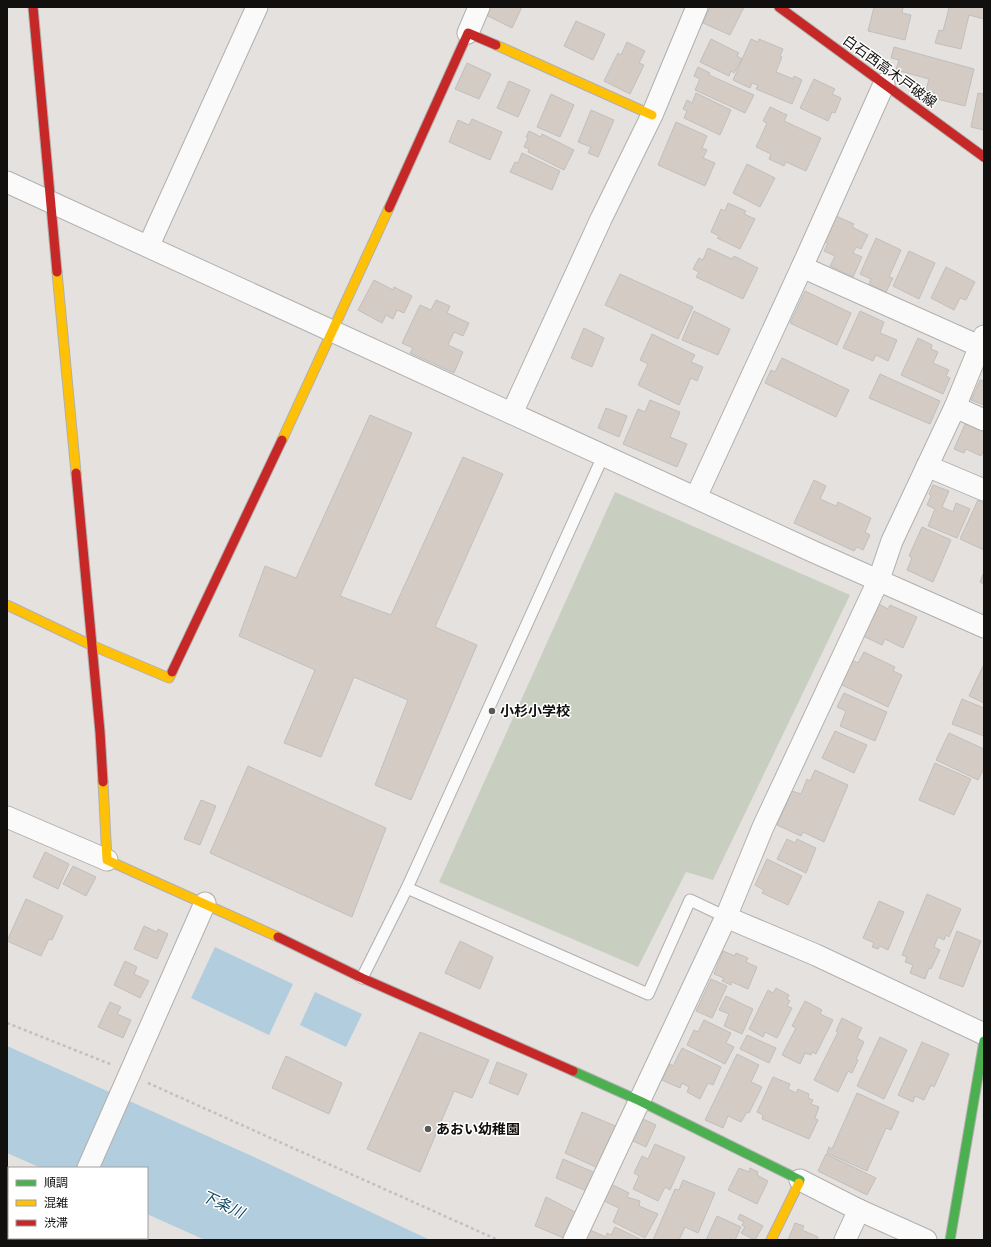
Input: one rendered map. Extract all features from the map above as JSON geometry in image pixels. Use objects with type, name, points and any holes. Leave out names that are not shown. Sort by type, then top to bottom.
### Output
[{"type":"street","points":[[33,7],[100,732],[107,860]]},
{"type":"street","points":[[149,246],[257,7]]},
{"type":"street","points":[[7,605],[50,624],[91,645],[169,678],[334,331],[479,7]]},
{"type":"street","points":[[512,413],[601,219],[652,115],[697,7]]},
{"type":"street","name":"白石西高木戸破線","points":[[779,7],[984,157]]},
{"type":"street","points":[[468,33],[652,115]]},
{"type":"street","points":[[696,497],[884,84]]},
{"type":"street","points":[[7,182],[604,454],[814,552],[879,579],[984,627]]},
{"type":"street","points":[[574,1240],[726,917],[763,827],[879,579],[892,541],[955,408],[982,341],[802,267]]},
{"type":"street","points":[[955,408],[984,420]]},
{"type":"street","points":[[927,466],[984,490]]},
{"type":"street","points":[[7,817],[204,903],[292,943],[362,978],[640,1101],[859,1210],[926,1240]]},
{"type":"street","points":[[88,1167],[204,903]]},
{"type":"street","points":[[726,917],[816,955],[984,1034]]},
{"type":"street","points":[[950,1240],[984,1041]]},
{"type":"street","points":[[771,1240],[800,1180]]},
{"type":"street","points":[[845,1240],[859,1210]]},
{"type":"lane","points":[[362,978],[407,888],[604,454]]},
{"type":"lane","points":[[407,888],[648,994],[690,900],[726,917]]},
{"type":"path","points":[[7,1023],[129,1072],[150,1084],[498,1240]]},
{"type":"shaded area","points":[[615,492],[850,595],[713,880],[686,872],[638,967],[439,882]]},
{"type":"water","points":[[215,947],[293,984],[269,1035],[191,998]]},
{"type":"water","points":[[315,992],[362,1014],[346,1047],[300,1025]]},
{"type":"water","name":"下条川","points":[[7,1046],[254,1157],[430,1240],[205,1240],[148,1214],[148,1167],[39,1167],[7,1153]]},
{"type":"building","points":[[490,7],[522,7],[512,28],[486,15]]},
{"type":"building","points":[[710,7],[744,7],[730,35],[703,23]]},
{"type":"building","points":[[874,7],[903,7],[902,13],[911,15],[905,40],[868,31]]},
{"type":"building","points":[[945,7],[984,7],[984,19],[969,15],[961,49],[935,43],[939,30],[943,31],[949,8]]},
{"type":"building","points":[[576,21],[605,34],[593,60],[564,46]]},
{"type":"building","points":[[711,39],[739,53],[737,56],[742,59],[734,73],[731,71],[729,76],[700,62]]},
{"type":"building","points":[[751,39],[758,42],[759,39],[783,49],[780,56],[782,57],[776,72],[793,79],[794,76],[802,80],[792,104],[756,89],[758,85],[752,83],[750,88],[733,80]]},
{"type":"building","points":[[627,42],[645,51],[639,63],[644,65],[630,94],[604,81],[618,53],[621,55]]},
{"type":"building","points":[[894,47],[974,69],[965,106],[933,98],[934,92],[926,90],[929,79],[896,70],[899,60],[891,58]]},
{"type":"building","points":[[467,63],[491,74],[479,99],[455,89]]},
{"type":"building","points":[[698,67],[710,73],[709,75],[754,95],[745,113],[695,90],[700,79],[694,76]]},
{"type":"building","points":[[814,79],[835,89],[832,94],[841,98],[835,113],[832,112],[828,121],[800,108]]},
{"type":"building","points":[[509,81],[530,90],[518,117],[497,108]]},
{"type":"building","points":[[696,93],[731,110],[720,135],[684,118],[687,111],[683,109],[687,100],[692,103]]},
{"type":"building","points":[[978,93],[984,94],[984,130],[971,127]]},
{"type":"building","points":[[551,94],[574,105],[560,137],[537,127]]},
{"type":"building","points":[[770,107],[787,115],[784,121],[821,138],[806,171],[786,162],[784,166],[769,159],[771,154],[756,147],[767,123],[763,121]]},
{"type":"building","points":[[591,110],[614,120],[598,157],[588,153],[591,147],[578,142]]},
{"type":"building","points":[[472,119],[502,132],[490,160],[449,142],[458,120],[469,125]]},
{"type":"building","points":[[676,122],[707,136],[702,148],[707,150],[703,158],[715,163],[705,186],[658,165]]},
{"type":"building","points":[[529,131],[541,137],[542,134],[574,150],[564,170],[528,152],[529,149],[524,147]]},
{"type":"building","points":[[522,153],[560,171],[552,190],[510,172],[515,162],[518,163]]},
{"type":"building","points":[[747,164],[775,178],[760,207],[733,193]]},
{"type":"building","points":[[728,203],[746,211],[744,214],[755,219],[740,249],[717,238],[719,236],[711,232],[721,209],[725,211]]},
{"type":"building","points":[[836,216],[854,224],[852,227],[868,235],[861,249],[856,247],[853,253],[862,257],[853,277],[830,266],[835,256],[824,251],[828,243],[824,242]]},
{"type":"building","points":[[876,238],[901,250],[889,277],[893,278],[886,292],[869,284],[871,279],[860,274]]},
{"type":"building","points":[[708,248],[732,259],[734,256],[758,268],[743,299],[696,277],[699,272],[693,269],[699,258],[703,260]]},
{"type":"building","points":[[909,251],[935,263],[919,299],[893,286]]},
{"type":"building","points":[[946,267],[975,282],[966,300],[960,298],[954,310],[931,298]]},
{"type":"building","points":[[620,274],[693,307],[678,339],[605,305]]},
{"type":"building","points":[[374,280],[393,290],[394,287],[412,296],[404,313],[397,310],[393,319],[386,315],[382,323],[358,310]]},
{"type":"building","points":[[805,291],[851,313],[837,345],[790,323]]},
{"type":"building","points":[[436,300],[450,306],[447,313],[469,323],[463,336],[454,332],[448,345],[463,352],[454,373],[410,353],[413,348],[402,343],[420,305],[431,310]]},
{"type":"building","points":[[694,311],[730,329],[718,355],[682,340]]},
{"type":"building","points":[[860,311],[884,322],[880,333],[897,340],[888,361],[876,355],[873,361],[843,348]]},
{"type":"building","points":[[584,328],[604,338],[592,367],[571,358]]},
{"type":"building","points":[[652,334],[695,355],[691,362],[703,367],[697,381],[691,378],[679,405],[638,385],[648,364],[640,360]]},
{"type":"building","points":[[918,338],[932,345],[931,349],[938,352],[933,363],[949,370],[946,376],[950,378],[943,394],[901,375]]},
{"type":"building","points":[[782,358],[849,390],[836,417],[765,383],[771,370],[775,372]]},
{"type":"building","points":[[880,374],[940,401],[930,424],[869,398]]},
{"type":"building","points":[[980,380],[984,381],[984,405],[971,400]]},
{"type":"building","points":[[650,400],[680,412],[670,437],[687,444],[677,467],[623,444],[638,409],[645,412]]},
{"type":"building","points":[[606,408],[627,416],[619,437],[598,428]]},
{"type":"building","points":[[370,415],[412,433],[340,596],[391,615],[463,457],[503,474],[435,627],[477,645],[411,800],[375,785],[408,700],[354,677],[321,757],[284,743],[315,670],[239,636],[265,566],[296,578]]},
{"type":"building","points":[[966,422],[984,430],[984,449],[981,456],[966,449],[964,453],[954,449]]},
{"type":"building","points":[[814,480],[826,486],[820,499],[836,506],[838,502],[871,518],[865,532],[870,535],[863,550],[857,547],[854,551],[794,523]]},
{"type":"building","points":[[933,485],[949,491],[942,507],[953,512],[956,503],[970,509],[957,538],[928,526],[935,509],[927,505],[931,496],[929,494]]},
{"type":"building","points":[[978,500],[984,503],[984,550],[960,539]]},
{"type":"building","points":[[922,527],[951,540],[933,582],[907,570],[912,558],[909,556]]},
{"type":"building","points":[[984,572],[984,584],[980,582]]},
{"type":"building","points":[[879,604],[888,609],[890,605],[917,617],[903,648],[885,639],[882,645],[863,636]]},
{"type":"building","points":[[864,652],[895,667],[893,671],[902,675],[888,707],[840,684],[852,660],[858,663]]},
{"type":"building","points":[[984,664],[984,703],[969,696]]},
{"type":"building","points":[[844,693],[887,712],[875,741],[840,726],[846,711],[837,707]]},
{"type":"building","points":[[962,699],[984,708],[984,736],[952,724]]},
{"type":"building","points":[[835,731],[867,745],[854,773],[822,758]]},
{"type":"building","points":[[949,733],[984,749],[984,768],[978,780],[936,760]]},
{"type":"building","points":[[935,763],[971,779],[954,815],[919,800]]},
{"type":"building","points":[[248,766],[386,828],[352,917],[210,853]]},
{"type":"building","points":[[815,770],[848,785],[824,842],[803,832],[801,836],[777,825],[792,791],[801,794],[807,779],[810,781]]},
{"type":"building","points":[[201,800],[216,806],[200,845],[184,839]]},
{"type":"building","points":[[787,839],[795,843],[797,839],[816,848],[806,873],[777,859]]},
{"type":"building","points":[[45,852],[69,864],[58,889],[33,877]]},
{"type":"building","points":[[767,859],[802,876],[788,905],[762,893],[764,890],[755,885]]},
{"type":"building","points":[[73,866],[96,877],[86,896],[63,884]]},
{"type":"building","points":[[927,894],[961,909],[949,937],[946,935],[944,940],[938,937],[934,947],[940,950],[931,969],[929,968],[925,979],[910,973],[913,965],[905,962],[907,957],[902,955]]},
{"type":"building","points":[[26,899],[63,916],[52,940],[49,939],[41,956],[7,941]]},
{"type":"building","points":[[879,901],[904,912],[888,950],[880,946],[878,949],[872,947],[874,943],[863,938]]},
{"type":"building","points":[[144,926],[157,932],[158,929],[168,934],[157,959],[134,949]]},
{"type":"building","points":[[957,931],[981,941],[963,987],[939,978]]},
{"type":"building","points":[[460,941],[493,957],[480,989],[445,973]]},
{"type":"building","points":[[723,951],[735,956],[736,953],[748,958],[746,962],[757,967],[748,989],[732,982],[731,985],[722,981],[724,978],[714,974]]},
{"type":"building","points":[[125,961],[137,967],[134,974],[149,981],[140,998],[114,985]]},
{"type":"building","points":[[711,979],[727,986],[712,1018],[696,1011]]},
{"type":"building","points":[[776,988],[789,995],[787,999],[790,1001],[787,1006],[792,1008],[777,1038],[765,1032],[763,1037],[749,1029],[768,990],[773,993]]},
{"type":"building","points":[[726,996],[753,1009],[742,1034],[724,1026],[729,1014],[719,1010]]},
{"type":"building","points":[[805,1001],[822,1010],[820,1014],[833,1020],[816,1054],[812,1052],[811,1055],[805,1053],[800,1064],[782,1055],[796,1028],[792,1026]]},
{"type":"building","points":[[110,1002],[121,1007],[117,1014],[131,1020],[123,1038],[98,1027]]},
{"type":"building","points":[[842,1018],[862,1028],[857,1038],[864,1042],[856,1059],[858,1060],[852,1073],[848,1071],[838,1092],[814,1080],[838,1032],[836,1031]]},
{"type":"building","points":[[704,1020],[731,1033],[726,1043],[734,1047],[725,1064],[687,1045],[694,1030],[698,1032]]},
{"type":"building","points":[[420,1032],[489,1060],[472,1098],[454,1091],[420,1172],[367,1149]]},
{"type":"building","points":[[747,1035],[776,1048],[769,1063],[740,1049]]},
{"type":"building","points":[[880,1037],[907,1050],[884,1099],[857,1086]]},
{"type":"building","points":[[922,1042],[949,1054],[934,1087],[931,1085],[924,1100],[915,1096],[913,1102],[898,1095]]},
{"type":"building","points":[[682,1048],[721,1067],[713,1085],[708,1083],[700,1099],[687,1092],[689,1087],[682,1083],[680,1088],[662,1080],[670,1064],[673,1066]]},
{"type":"building","points":[[737,1054],[759,1065],[751,1082],[762,1087],[749,1113],[747,1112],[741,1122],[728,1116],[723,1128],[705,1120]]},
{"type":"building","points":[[286,1056],[342,1083],[329,1114],[272,1088]]},
{"type":"building","points":[[497,1062],[527,1074],[518,1095],[489,1083]]},
{"type":"building","points":[[773,1077],[790,1084],[788,1089],[796,1093],[798,1089],[809,1094],[808,1098],[813,1100],[811,1104],[819,1107],[815,1118],[818,1120],[809,1139],[762,1119],[763,1115],[757,1112]]},
{"type":"building","points":[[857,1093],[899,1112],[891,1130],[886,1128],[867,1171],[827,1153],[829,1147],[832,1149]]},
{"type":"building","points":[[582,1112],[618,1127],[600,1169],[565,1153]]},
{"type":"building","points":[[641,1118],[656,1125],[646,1147],[631,1140]]},
{"type":"building","points":[[655,1144],[685,1157],[670,1190],[665,1187],[658,1201],[633,1189],[639,1176],[634,1173],[642,1156],[648,1159]]},
{"type":"building","points":[[826,1154],[876,1178],[867,1195],[818,1171]]},
{"type":"building","points":[[563,1159],[598,1174],[591,1193],[556,1178]]},
{"type":"building","points":[[739,1168],[749,1172],[750,1168],[758,1172],[757,1175],[768,1181],[757,1204],[728,1190]]},
{"type":"building","points":[[683,1180],[715,1193],[698,1233],[685,1227],[679,1240],[653,1240],[675,1189],[679,1190]]},
{"type":"building","points":[[611,1184],[629,1193],[627,1197],[640,1201],[639,1206],[658,1214],[645,1238],[613,1222],[619,1208],[604,1201]]},
{"type":"building","points":[[546,1197],[575,1212],[564,1238],[535,1226]]},
{"type":"building","points":[[740,1214],[763,1226],[755,1240],[741,1233],[745,1227],[742,1225],[744,1222],[738,1219]]},
{"type":"building","points":[[717,1216],[741,1227],[735,1240],[706,1240]]},
{"type":"building","points":[[795,1223],[804,1226],[802,1230],[818,1237],[817,1240],[788,1240]]},
{"type":"building","points":[[615,1227],[642,1240],[585,1240],[590,1230],[606,1237],[607,1233],[611,1235]]},
{"type":"traffic: fast","points":[[950,1240],[984,1041]]},
{"type":"traffic: fast","points":[[573,1071],[640,1101],[800,1180],[799,1183]]},
{"type":"traffic: slow","points":[[496,45],[652,115]]},
{"type":"traffic: slow","points":[[282,440],[389,208]]},
{"type":"traffic: slow","points":[[57,272],[76,473]]},
{"type":"traffic: slow","points":[[7,605],[91,645],[169,678],[172,672]]},
{"type":"traffic: slow","points":[[103,782],[107,860],[278,937]]},
{"type":"traffic: slow","points":[[771,1240],[799,1183]]},
{"type":"traffic: jam","points":[[33,7],[57,272]]},
{"type":"traffic: jam","points":[[779,7],[984,157]]},
{"type":"traffic: jam","points":[[389,208],[468,33],[496,45]]},
{"type":"traffic: jam","points":[[172,672],[282,440]]},
{"type":"traffic: jam","points":[[76,473],[100,732],[103,782]]},
{"type":"traffic: jam","points":[[278,937],[362,978],[573,1071]]},
{"type":"place","name":"小杉小学校","points":[[492,711]]},
{"type":"place","name":"あおい幼稚園","points":[[428,1129]]}]
